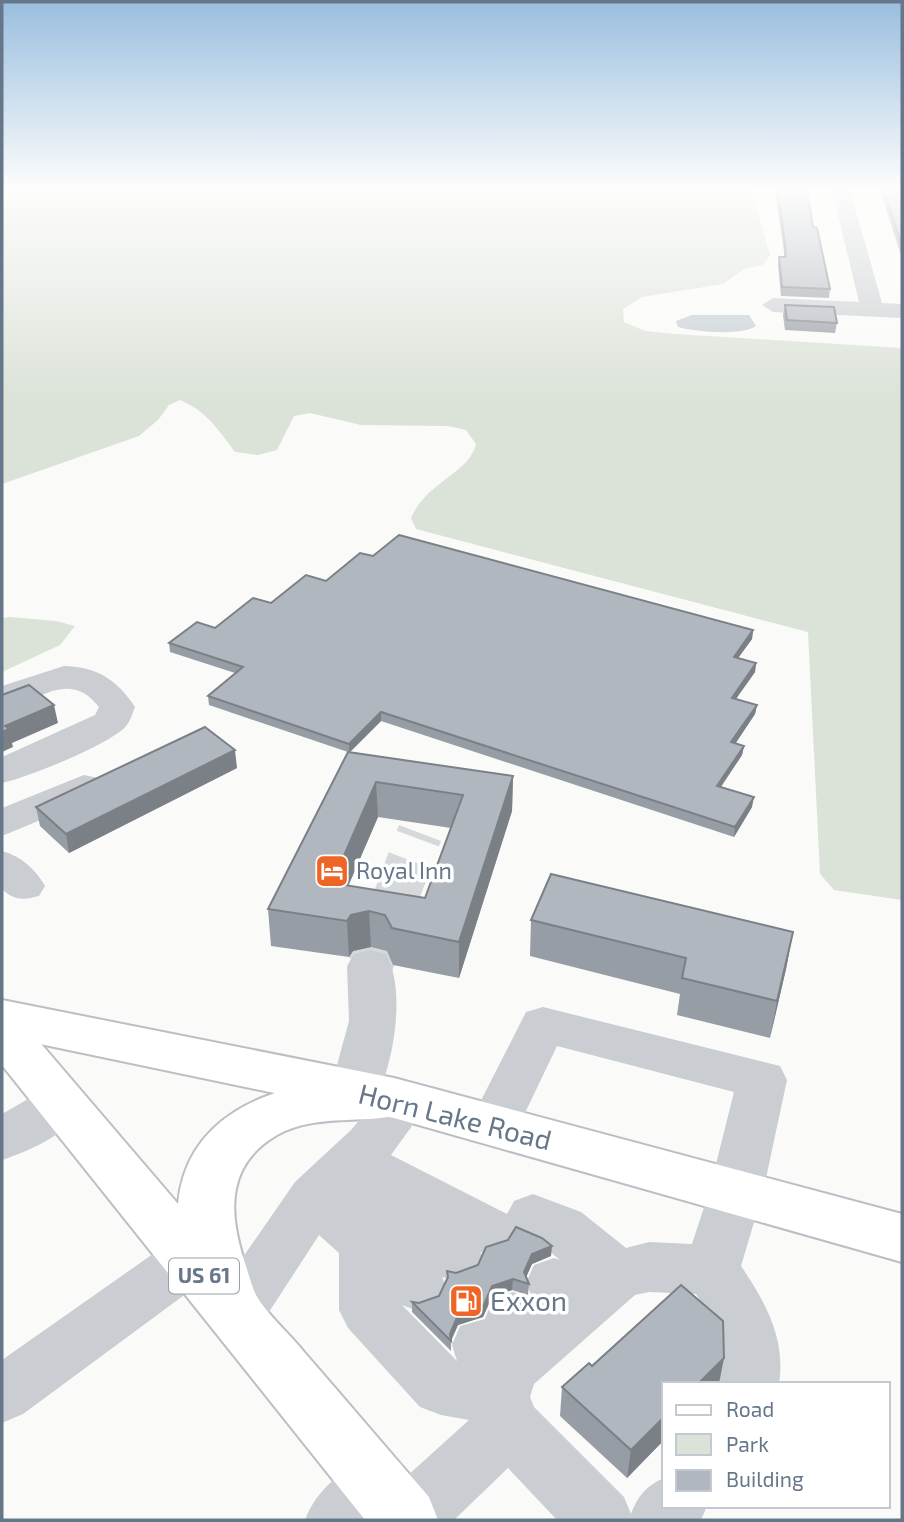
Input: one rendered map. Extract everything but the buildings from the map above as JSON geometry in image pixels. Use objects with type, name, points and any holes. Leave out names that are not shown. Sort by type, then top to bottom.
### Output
[{"type":"main road","name":"Horn Lake Road","points":[[3,1032],[385,1097],[902,1238]]},
{"type":"main road","name":"US 61","points":[[3,1032],[234,1311],[382,1511]]},
{"type":"main road","points":[[234,1311],[204,1210],[208,1183],[235,1137],[271,1114],[298,1106],[334,1100],[385,1097]]},
{"type":"street","points":[[860,261],[872,309]]},
{"type":"street","points":[[773,304],[902,311]]},
{"type":"street","points":[[2,699],[43,681],[79,676],[94,682],[111,696],[117,707],[111,721],[90,733],[2,771]]},
{"type":"street","points":[[2,823],[114,772]]},
{"type":"street","points":[[234,1311],[334,1179],[385,1097],[373,1021],[370,966]]},
{"type":"street","points":[[494,1126],[543,1025],[762,1080],[736,1192],[712,1270],[750,1331],[754,1366],[750,1382]]},
{"type":"street","points":[[2,1139],[62,1104]]},
{"type":"street","points":[[334,1179],[436,1204],[481,1241]]},
{"type":"street","points":[[334,1179],[481,1241]]},
{"type":"street","points":[[334,1179],[367,1243],[368,1310],[440,1387],[534,1340],[649,1267],[712,1270]]},
{"type":"street","points":[[367,1243],[481,1241],[562,1229],[534,1340],[382,1511]]},
{"type":"street","points":[[2,1394],[109,1320],[190,1259]]},
{"type":"street","points":[[534,1340],[601,1520]]},
{"type":"street","points":[[660,1520],[673,1508]]},
{"type":"green space","points":[[2,261],[766,261],[763,265],[744,269],[723,284],[642,297],[623,309],[624,322],[645,331],[676,334],[902,348],[902,900],[834,890],[820,874],[808,632],[416,529],[411,518],[418,505],[472,454],[476,444],[466,430],[448,426],[361,425],[310,413],[294,416],[277,450],[258,455],[235,452],[204,415],[180,400],[169,405],[158,420],[139,436],[2,484]]},
{"type":"green space","points":[[2,618],[56,621],[75,626],[60,645],[2,672]]},
{"type":"shaded area","points":[[692,315],[749,315],[756,326],[730,332],[707,332],[678,327],[676,321]]},
{"type":"tunnel","points":[[370,966],[420,833]]},
{"type":"place","name":"Royal Inn","points":[[332,871]]},
{"type":"place","name":"Exxon","points":[[466,1301]]}]
